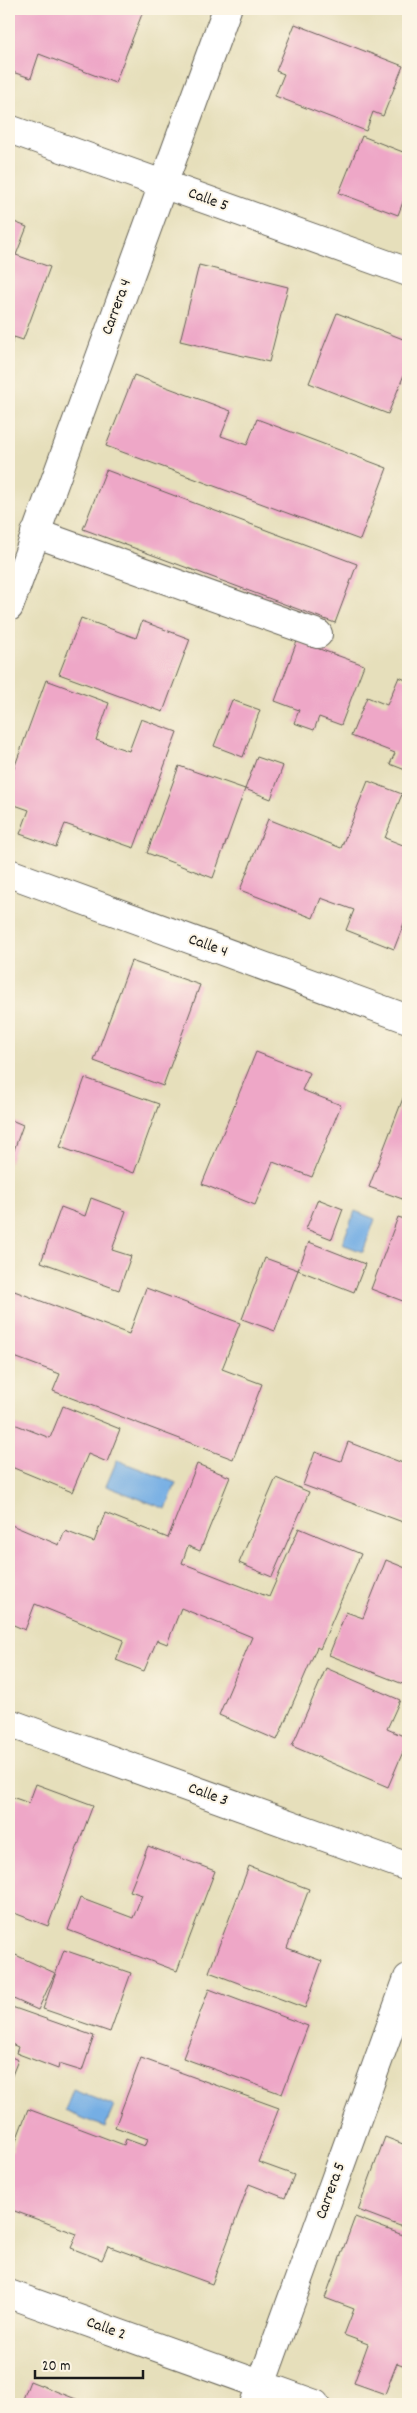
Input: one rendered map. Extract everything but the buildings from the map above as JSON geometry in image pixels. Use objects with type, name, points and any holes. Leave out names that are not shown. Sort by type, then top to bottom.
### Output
[{"type":"street","name":"Carrera 4","points":[[9,606],[227,9]]},
{"type":"street","name":"Calle 5","points":[[9,129],[408,272]]},
{"type":"street","points":[[35,533],[318,634]]},
{"type":"street","name":"Calle 4","points":[[9,874],[408,1019]]},
{"type":"street","name":"Calle 3","points":[[9,1723],[408,1867]]},
{"type":"street","name":"Carrera 5","points":[[258,2395],[408,1978]]},
{"type":"street","name":"Calle 2","points":[[9,2294],[258,2395],[315,2404]]},
{"type":"water","points":[[355,1211],[375,1219],[363,1252],[342,1244]]},
{"type":"water","points":[[117,1460],[176,1483],[166,1509],[106,1486]]},
{"type":"water","points":[[73,2090],[114,2106],[105,2127],[65,2111]]}]
